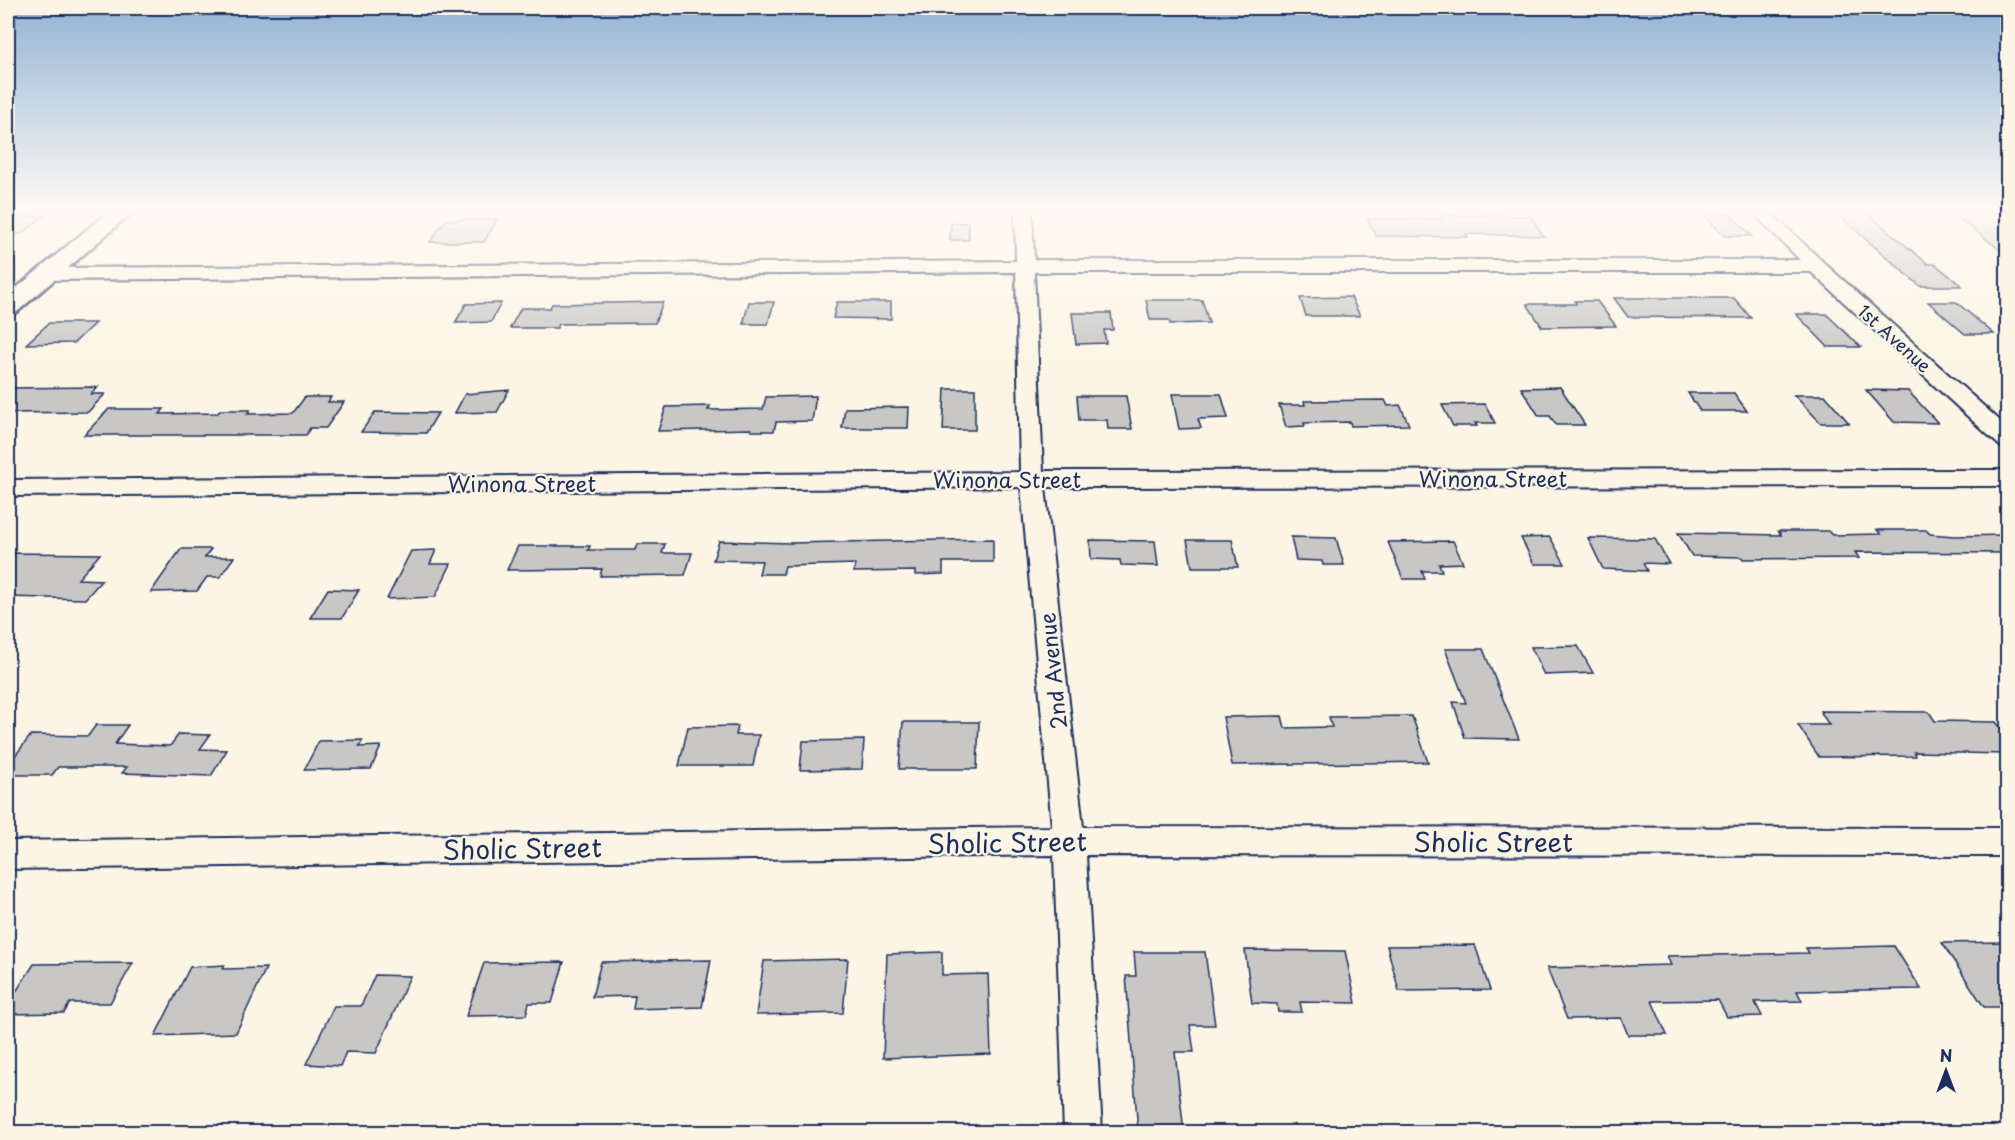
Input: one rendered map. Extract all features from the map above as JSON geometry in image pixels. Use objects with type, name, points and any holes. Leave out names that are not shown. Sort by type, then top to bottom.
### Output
[{"type":"street","points":[[8,307],[62,262]]},
{"type":"street","name":"2nd Avenue","points":[[1026,262],[1032,479],[1069,841],[1083,1132]]},
{"type":"street","name":"1st Avenue","points":[[1812,262],[2007,441]]},
{"type":"street","points":[[48,274],[1026,266],[1816,266]]},
{"type":"street","name":"Winona Street","points":[[8,488],[1032,479],[2007,478]]},
{"type":"street","name":"Sholic Street","points":[[8,855],[1069,841],[2007,842]]},
{"type":"building","points":[[1892,262],[1935,264],[1962,286],[1920,286]]},
{"type":"building","points":[[1351,297],[1360,316],[1306,316],[1300,298]]},
{"type":"building","points":[[1614,298],[1734,298],[1751,318],[1628,317]]},
{"type":"building","points":[[1146,300],[1202,300],[1209,323],[1170,324],[1169,320],[1150,320]]},
{"type":"building","points":[[1575,301],[1597,301],[1616,326],[1542,327],[1527,304],[1576,304]]},
{"type":"building","points":[[663,302],[655,323],[559,324],[557,328],[510,328],[521,308],[550,308],[552,304]]},
{"type":"building","points":[[749,302],[774,302],[768,324],[743,324]]},
{"type":"building","points":[[837,302],[891,302],[891,319],[833,318]]},
{"type":"building","points":[[1928,302],[1956,302],[1994,334],[1965,334]]},
{"type":"building","points":[[501,303],[491,322],[455,323],[466,304]]},
{"type":"building","points":[[1072,313],[1111,313],[1113,330],[1104,330],[1106,343],[1076,344]]},
{"type":"building","points":[[1796,314],[1826,314],[1861,347],[1828,347]]},
{"type":"building","points":[[49,323],[95,323],[74,343],[26,344]]},
{"type":"building","points":[[98,387],[91,394],[105,394],[88,412],[8,413],[8,388]]},
{"type":"building","points":[[1560,387],[1585,425],[1556,425],[1550,416],[1539,416],[1521,388]]},
{"type":"building","points":[[945,389],[975,389],[975,430],[943,430]]},
{"type":"building","points":[[509,390],[497,412],[455,413],[465,394]]},
{"type":"building","points":[[1866,390],[1908,391],[1938,423],[1894,422]]},
{"type":"building","points":[[1688,393],[1734,393],[1747,411],[1700,411]]},
{"type":"building","points":[[1172,394],[1221,394],[1228,418],[1198,419],[1201,428],[1179,429]]},
{"type":"building","points":[[1794,395],[1825,395],[1849,423],[1821,423]]},
{"type":"building","points":[[816,396],[812,421],[776,422],[774,431],[751,431],[751,429],[658,431],[666,407],[710,406],[708,410],[763,409],[766,397]]},
{"type":"building","points":[[1077,396],[1126,396],[1132,429],[1108,429],[1107,420],[1079,420]]},
{"type":"building","points":[[305,397],[331,397],[328,402],[344,402],[326,428],[310,428],[306,435],[84,435],[109,409],[164,409],[160,414],[218,413],[220,410],[250,410],[247,414],[293,413]]},
{"type":"building","points":[[1385,400],[1388,406],[1400,405],[1409,425],[1351,426],[1350,422],[1304,423],[1305,426],[1286,427],[1279,405],[1305,405],[1304,401]]},
{"type":"building","points":[[1485,404],[1495,423],[1475,423],[1477,426],[1453,426],[1442,405]]},
{"type":"building","points":[[909,407],[908,428],[842,428],[845,408]]},
{"type":"building","points":[[375,412],[438,413],[426,433],[361,432]]},
{"type":"building","points":[[1877,530],[1926,530],[1930,534],[1954,536],[2007,535],[2007,553],[1855,552],[1859,558],[1743,559],[1742,557],[1692,556],[1678,533],[1781,535],[1778,531],[1828,531],[1832,535],[1881,534]]},
{"type":"building","points":[[1291,537],[1336,538],[1344,565],[1323,565],[1322,561],[1296,560]]},
{"type":"building","points":[[1550,537],[1565,564],[1534,564],[1521,538]]},
{"type":"building","points":[[1588,538],[1655,539],[1669,564],[1643,563],[1647,571],[1603,569]]},
{"type":"building","points":[[993,539],[993,562],[943,562],[943,574],[915,575],[915,571],[854,572],[855,564],[785,566],[783,574],[759,574],[762,561],[713,560],[719,541],[790,543]]},
{"type":"building","points":[[1090,540],[1155,541],[1158,566],[1121,565],[1120,560],[1091,559]]},
{"type":"building","points":[[1187,540],[1232,540],[1238,567],[1192,567]]},
{"type":"building","points":[[1453,541],[1463,563],[1439,564],[1442,571],[1422,571],[1425,579],[1403,579],[1388,542]]},
{"type":"building","points":[[637,544],[665,544],[662,553],[692,553],[685,575],[600,576],[602,569],[507,570],[518,546],[590,546],[588,550],[635,550]]},
{"type":"building","points":[[181,549],[211,549],[205,557],[234,557],[220,577],[207,577],[197,591],[151,592]]},
{"type":"building","points":[[436,550],[430,564],[451,564],[435,597],[387,599],[411,551]]},
{"type":"building","points":[[8,553],[100,554],[78,579],[102,580],[85,599],[8,597]]},
{"type":"building","points":[[328,589],[359,590],[342,618],[310,618]]},
{"type":"building","points":[[1578,646],[1593,673],[1544,675],[1531,647]]},
{"type":"building","points":[[1445,649],[1483,649],[1519,739],[1465,738],[1453,702],[1466,703]]},
{"type":"building","points":[[1820,711],[1929,712],[1935,721],[1996,722],[2003,731],[2007,731],[2007,754],[1914,752],[1916,756],[1819,757],[1798,725],[1829,725]]},
{"type":"building","points":[[1282,716],[1285,728],[1332,727],[1329,717],[1412,716],[1428,762],[1232,765],[1223,717]]},
{"type":"building","points":[[903,722],[979,722],[977,769],[899,769]]},
{"type":"building","points":[[96,725],[128,725],[115,744],[170,746],[179,734],[210,735],[200,749],[227,750],[211,776],[122,773],[127,767],[58,767],[52,775],[8,775],[8,765],[31,735],[88,736]]},
{"type":"building","points":[[738,726],[736,735],[759,735],[753,766],[679,766],[688,727]]},
{"type":"building","points":[[363,740],[359,747],[381,746],[371,769],[304,770],[319,741]]},
{"type":"building","points":[[864,740],[862,769],[800,770],[803,741]]},
{"type":"building","points":[[2007,942],[2007,1007],[1984,1007],[1942,943]]},
{"type":"building","points":[[1475,945],[1490,990],[1399,991],[1387,946]]},
{"type":"building","points":[[1894,946],[1921,989],[1797,991],[1802,1001],[1755,1002],[1762,1016],[1727,1017],[1718,1000],[1652,1001],[1667,1035],[1628,1035],[1621,1018],[1567,1019],[1547,968],[1671,965],[1667,956],[1809,953],[1806,948]]},
{"type":"building","points":[[1245,950],[1345,951],[1356,1003],[1300,1002],[1302,1012],[1278,1012],[1277,1004],[1252,1003]]},
{"type":"building","points":[[942,952],[942,975],[988,974],[991,1054],[883,1058],[887,954]]},
{"type":"building","points":[[1134,952],[1205,952],[1215,1025],[1190,1025],[1194,1052],[1175,1052],[1184,1132],[1138,1132],[1126,976],[1136,976]]},
{"type":"building","points":[[848,959],[843,1013],[756,1015],[764,961]]},
{"type":"building","points":[[711,960],[702,1007],[633,1009],[635,996],[592,997],[601,962]]},
{"type":"building","points":[[564,962],[552,1003],[529,1003],[526,1015],[466,1016],[484,963]]},
{"type":"building","points":[[133,963],[110,1003],[70,1003],[64,1013],[8,1014],[8,1004],[34,964]]},
{"type":"building","points":[[225,965],[223,969],[266,968],[236,1033],[155,1036],[190,967]]},
{"type":"building","points":[[375,975],[410,976],[376,1053],[346,1052],[340,1066],[306,1064],[334,1006],[361,1006]]}]
